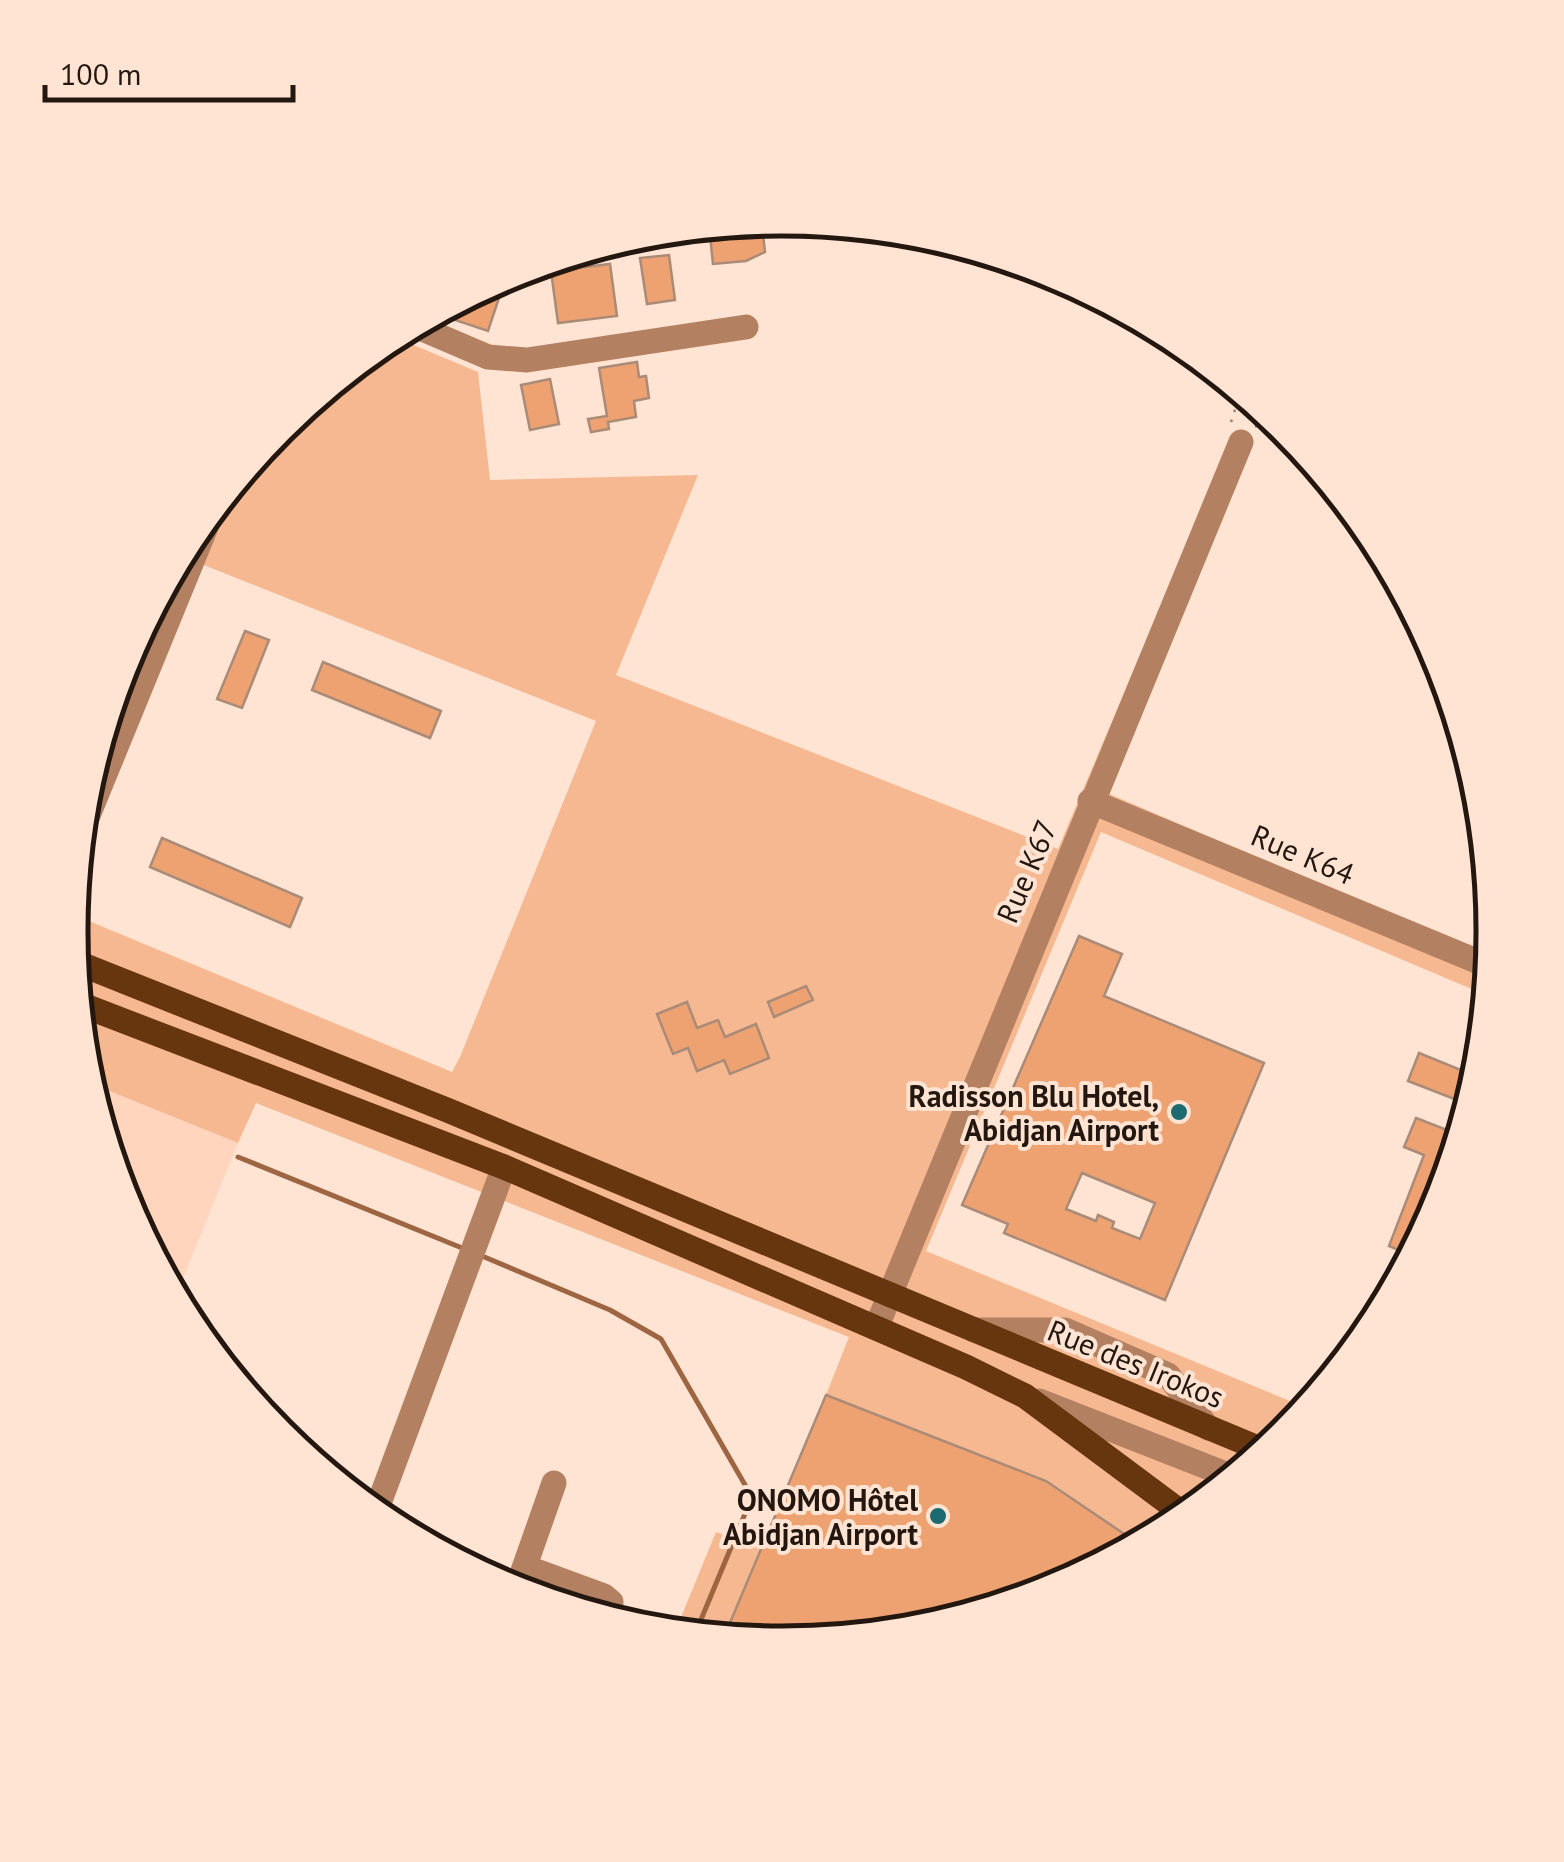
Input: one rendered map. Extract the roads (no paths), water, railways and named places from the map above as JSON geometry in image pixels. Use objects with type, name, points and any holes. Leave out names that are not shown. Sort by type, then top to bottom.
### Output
[{"type":"main road","name":"Rue des Irokos","points":[[89,967],[447,1110],[1248,1445]]},
{"type":"main road","points":[[92,1009],[504,1167],[877,1326],[1025,1396],[1172,1505]]},
{"type":"main road","points":[[966,1367],[977,1333]]},
{"type":"street","points":[[431,333],[488,358],[526,360],[746,327]]},
{"type":"street","name":"Rue K67","points":[[877,1326],[1241,442]]},
{"type":"street","points":[[109,758],[164,614]]},
{"type":"street","name":"Rue K64","points":[[1090,801],[1475,961]]},
{"type":"street","points":[[381,1497],[504,1167]]},
{"type":"street","points":[[977,1333],[1063,1316],[1168,1375],[1208,1428]]},
{"type":"street","points":[[1025,1396],[1218,1471]]},
{"type":"street","points":[[522,1575],[554,1483]]},
{"type":"street","points":[[546,1584],[604,1596],[612,1604]]},
{"type":"waterway","points":[[238,1157],[467,1250]]},
{"type":"waterway","points":[[482,1256],[610,1310],[661,1339],[752,1497],[700,1621]]},
{"type":"place","name":"Radisson Blu Hotel, Abidjan Airport","points":[[1179,1112]]},
{"type":"place","name":"ONOMO Hôtel Abidjan Airport","points":[[938,1516]]}]
